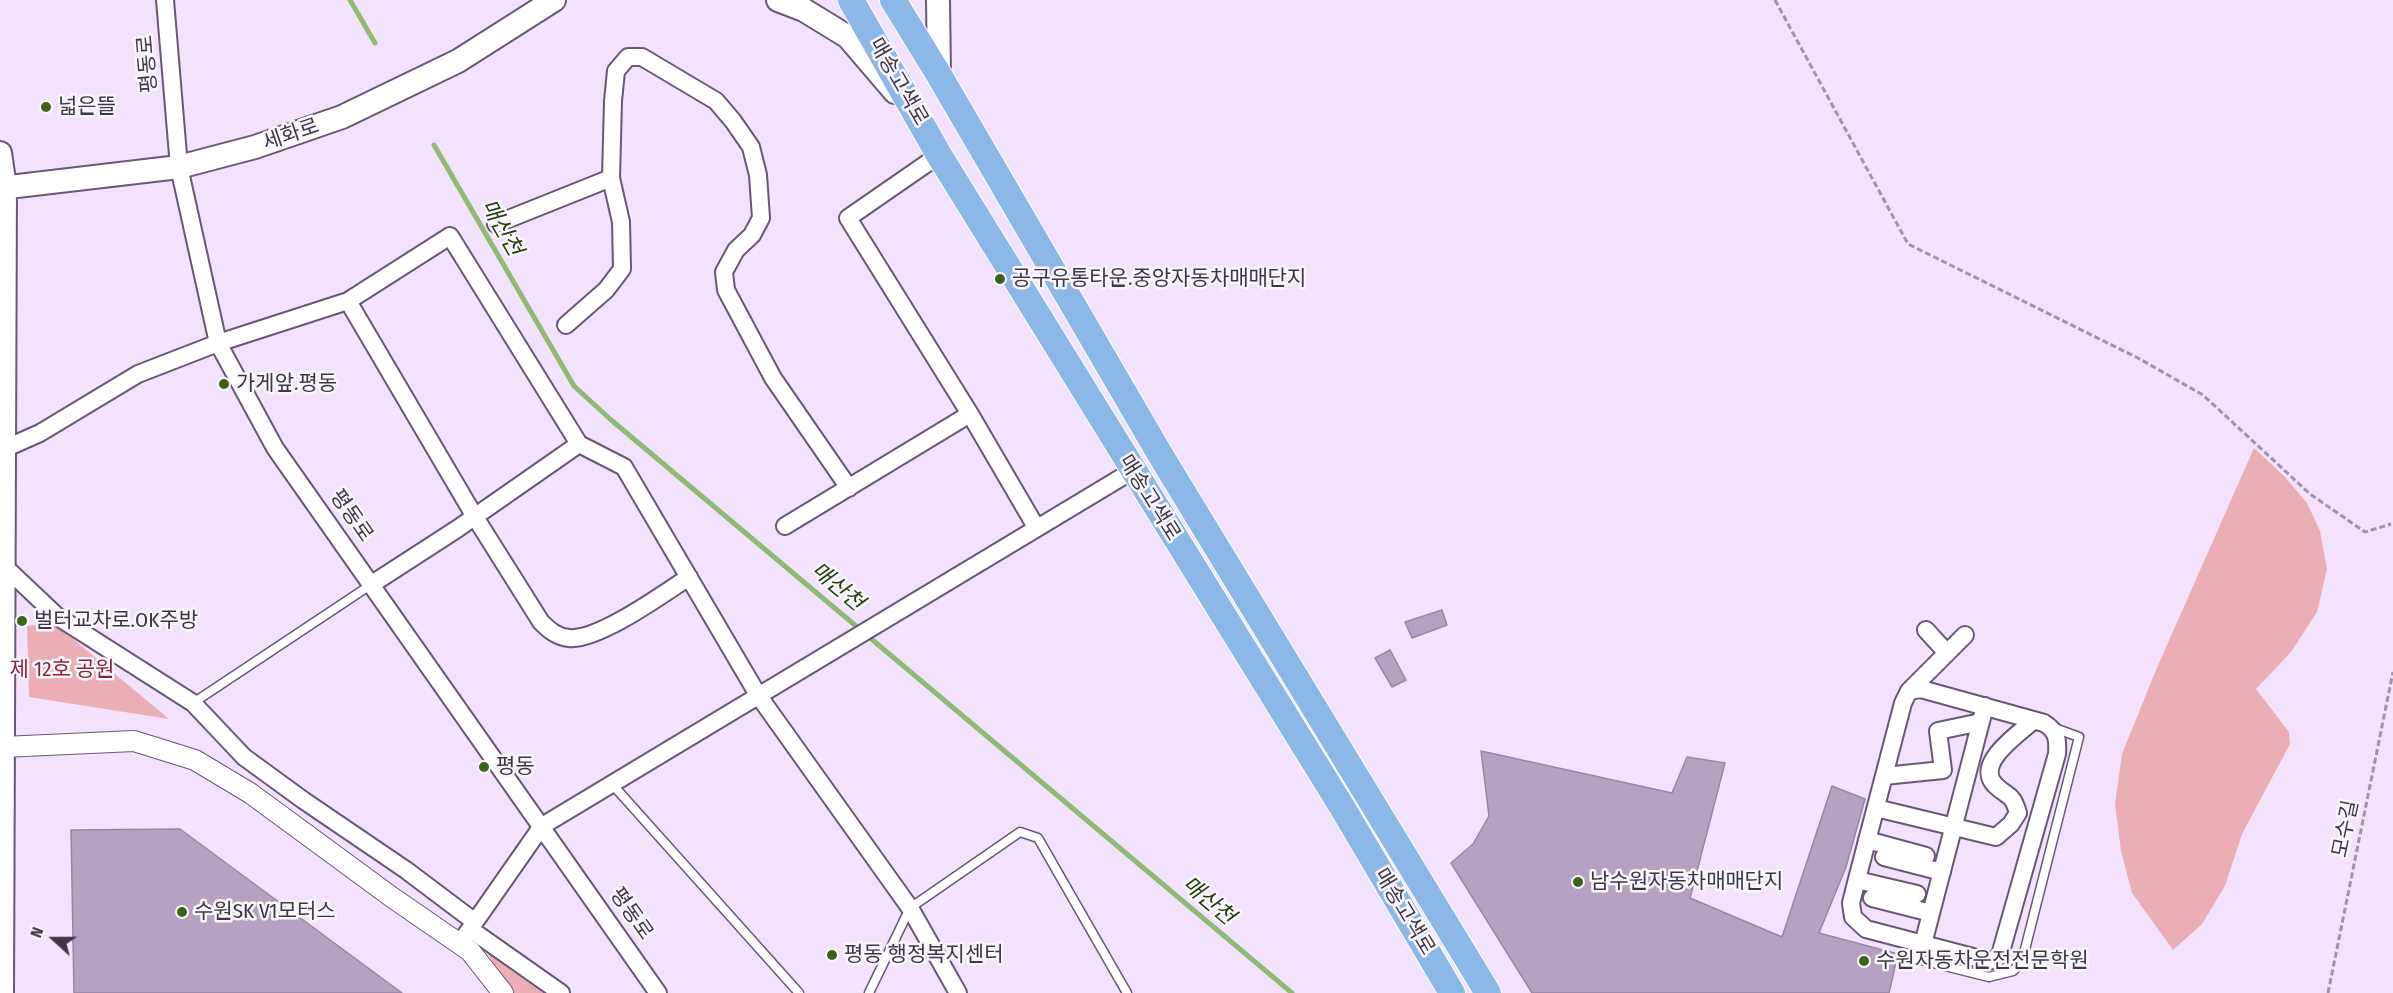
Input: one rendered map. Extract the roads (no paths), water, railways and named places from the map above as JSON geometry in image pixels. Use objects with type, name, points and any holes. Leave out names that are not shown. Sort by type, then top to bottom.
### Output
[{"type":"main road","name":"세화로","points":[[2,188],[178,167],[255,147],[342,117],[458,62],[554,0]]},
{"type":"main road","points":[[778,0],[804,10],[848,37],[923,126]]},
{"type":"main road","name":"매송고색로","points":[[851,0],[939,155],[1147,464],[1488,993]]},
{"type":"main road","name":"매송고색로","points":[[893,0],[939,75],[1147,464],[1342,807],[1452,993]]},
{"type":"main road","points":[[938,0],[939,75]]},
{"type":"main road","points":[[0,153],[4,449],[2,993]]},
{"type":"street","name":"평동로","points":[[165,0],[178,167],[218,343],[275,448],[658,993]]},
{"type":"street","points":[[566,325],[606,290],[622,269],[621,222],[611,178],[613,101],[616,71],[628,57],[642,57],[716,101],[751,147],[758,176],[761,218],[752,235],[736,250],[724,272],[726,291],[773,378],[849,488]]},
{"type":"street","points":[[939,155],[848,219],[970,414],[1036,527]]},
{"type":"street","points":[[496,224],[611,178]]},
{"type":"street","points":[[4,449],[40,433],[138,374],[218,343],[348,301],[450,236],[579,444],[624,466],[758,695],[910,909],[958,993]]},
{"type":"street","points":[[348,301],[475,517],[541,622],[554,634],[568,638],[585,637],[638,610],[689,577]]},
{"type":"street","points":[[784,526],[970,414]]},
{"type":"street","points":[[372,584],[475,517],[579,444]]},
{"type":"street","points":[[468,931],[542,826],[1036,527],[1147,464]]},
{"type":"street","points":[[4,566],[58,617],[193,703],[244,757],[303,801],[406,870],[468,931],[470,951],[503,993]]},
{"type":"street","points":[[1926,630],[1947,653]]},
{"type":"street","points":[[1909,691],[1921,689],[1983,714],[2034,720],[2052,727],[2058,739],[2057,754],[2000,955],[1995,959],[1988,961],[1866,929],[1853,917],[1851,903],[1903,703],[1909,691],[1965,635]]},
{"type":"street","points":[[1884,776],[1943,770],[1938,731],[1983,714]]},
{"type":"street","points":[[1923,944],[1983,714]]},
{"type":"street","points":[[1876,808],[1996,837],[2011,824],[2018,813],[2013,798],[1995,785],[1989,777],[1989,767],[1993,758],[2034,720]]},
{"type":"street","points":[[3,747],[134,741],[195,760],[250,793],[393,898],[468,931],[561,993]]},
{"type":"street","points":[[1868,840],[1918,848]]},
{"type":"street","points":[[1857,879],[1942,872]]},
{"type":"street","points":[[1881,904],[1931,913]]},
{"type":"lane","points":[[193,703],[372,584]]},
{"type":"lane","points":[[1913,958],[1989,977],[2013,971],[2022,961],[2079,737],[2052,727]]},
{"type":"lane","points":[[612,784],[800,993]]},
{"type":"lane","points":[[869,993],[910,909],[1020,832],[1038,838],[1127,993]]},
{"type":"waterway","name":"매산천","points":[[350,0],[375,43]]},
{"type":"waterway","name":"매산천","points":[[434,145],[574,386],[610,419],[1292,993]]},
{"type":"place","name":"넓은뜰","points":[[46,107]]},
{"type":"place","name":"공구유통타운.중앙자동차매매단지","points":[[1000,279]]},
{"type":"place","name":"가게앞.평동","points":[[224,384]]},
{"type":"place","name":"벌터교차로.OK주방","points":[[22,621]]},
{"type":"place","name":"평동","points":[[484,767]]},
{"type":"place","name":"남수원자동차매매단지","points":[[1578,882]]},
{"type":"place","name":"수원SK V1모터스","points":[[182,912]]},
{"type":"place","name":"평동 행정복지센터","points":[[832,955]]},
{"type":"place","name":"수원자동차운전전문학원","points":[[1864,961]]},
{"type":"park label","name":"제 12호 공원","points":[[62,670]]}]
